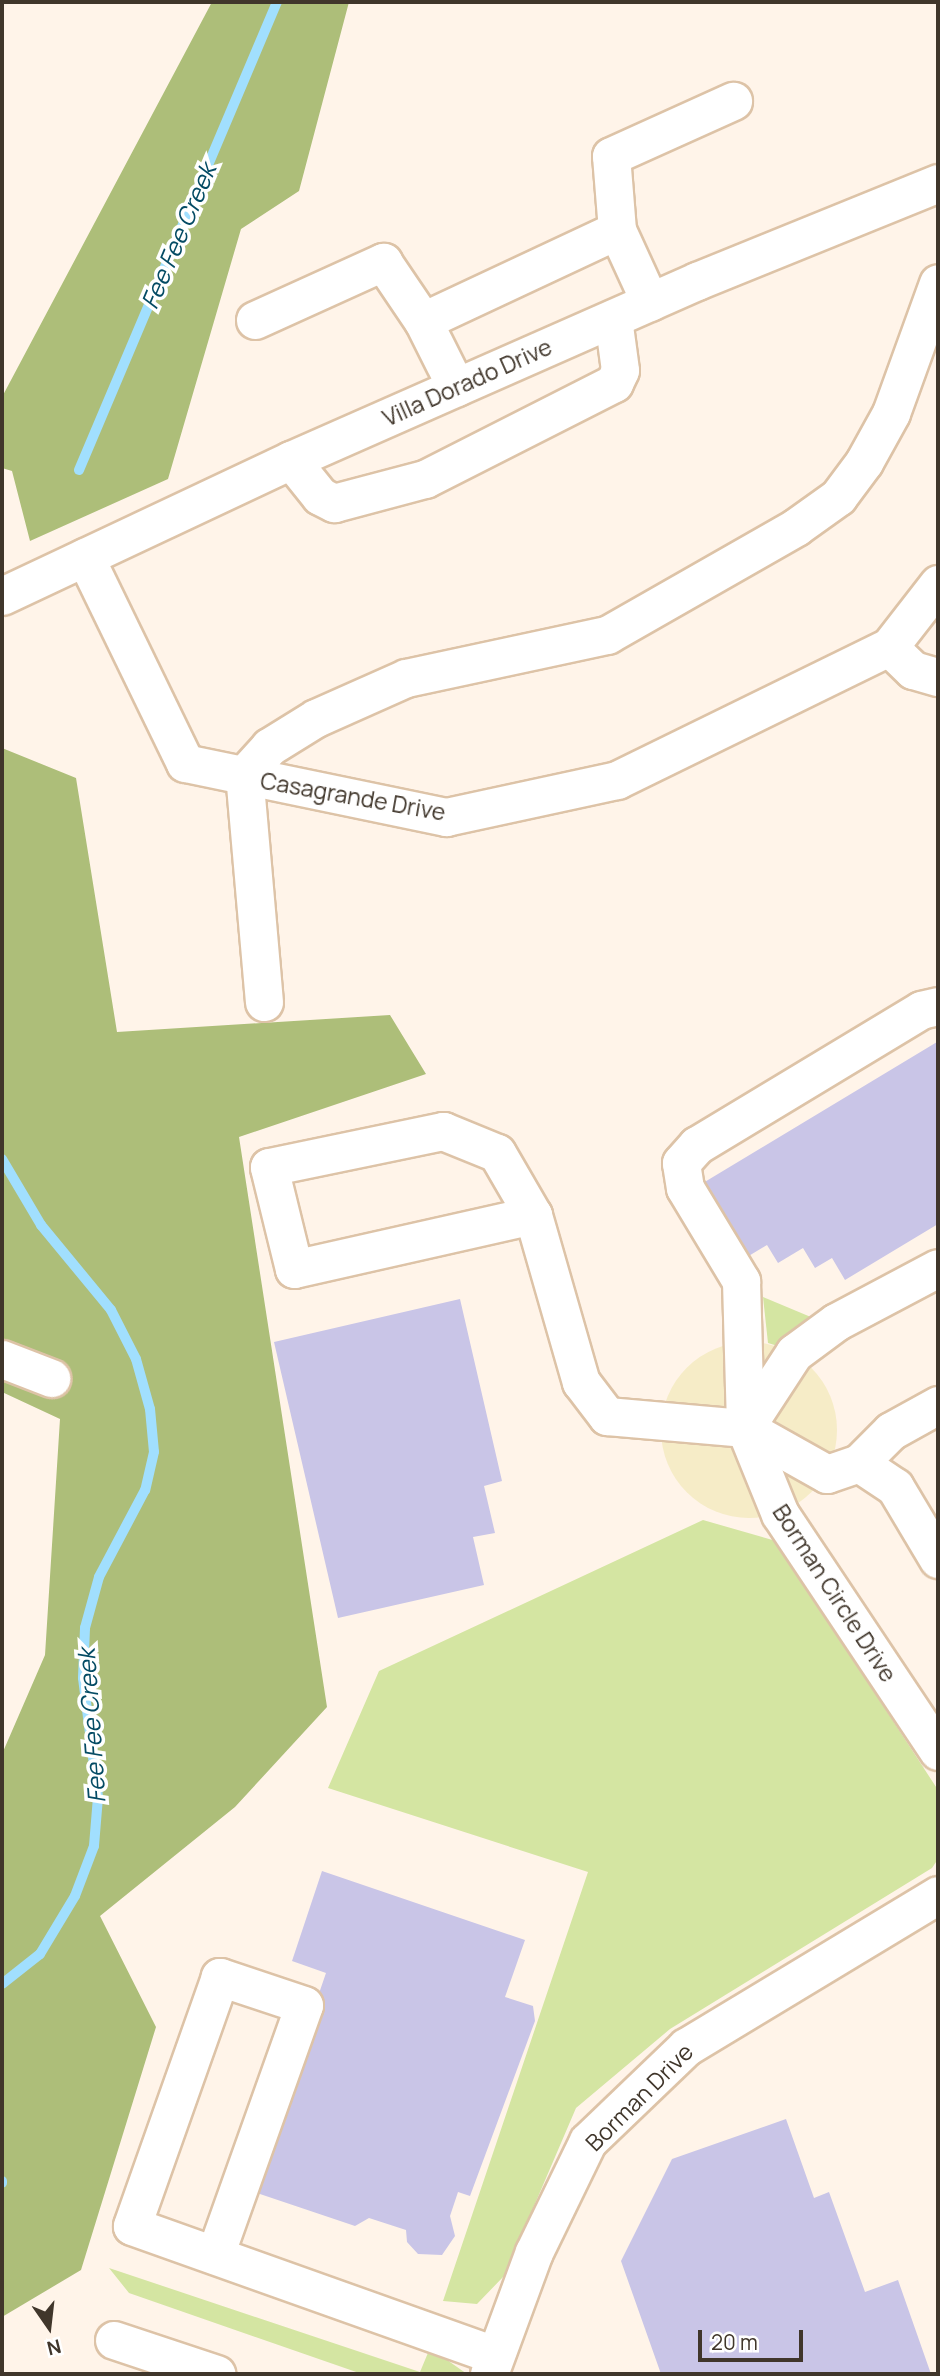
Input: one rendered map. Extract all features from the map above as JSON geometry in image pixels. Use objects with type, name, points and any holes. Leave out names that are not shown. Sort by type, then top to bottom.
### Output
[{"type":"street","points":[[650,302],[617,230],[611,156],[733,101]]},
{"type":"street","name":"Villa Dorado Drive","points":[[2,596],[291,460],[456,387],[650,302],[938,183]]},
{"type":"street","points":[[423,321],[617,230]]},
{"type":"street","points":[[255,320],[383,262],[423,321],[456,387]]},
{"type":"street","points":[[264,1002],[244,775],[269,747],[316,718],[382,687],[435,671],[543,652],[620,629],[796,527],[838,497],[891,413],[938,283]]},
{"type":"street","points":[[291,460],[320,496],[334,503],[425,479],[614,383],[620,370],[613,318]]},
{"type":"street","name":"Casagrande Drive","points":[[85,557],[185,763],[446,817],[617,780],[889,647],[938,584]]},
{"type":"street","points":[[889,647],[913,670],[938,677]]},
{"type":"street","name":"Borman Circle Drive","points":[[938,1006],[921,1010],[697,1145],[681,1163],[685,1188],[741,1281],[746,1428],[780,1514],[938,1751]]},
{"type":"street","points":[[533,1215],[294,1269],[269,1167],[443,1131],[497,1153],[533,1215],[581,1381],[607,1416],[746,1428],[827,1474],[859,1463],[891,1431],[938,1405]]},
{"type":"street","points":[[746,1428],[794,1353],[836,1322],[938,1268]]},
{"type":"street","points":[[2,1359],[51,1378]]},
{"type":"street","points":[[859,1463],[895,1487],[938,1559]]},
{"type":"street","name":"Borman Drive","points":[[492,2365],[534,2252],[588,2141],[686,2047],[938,1895]]},
{"type":"street","points":[[215,2255],[304,2005],[220,1977],[132,2226],[215,2255],[492,2365]]},
{"type":"street","points":[[114,2340],[216,2374]]},
{"type":"green space","points":[[212,2],[349,2],[299,191],[241,229],[168,479],[30,541],[12,471],[2,468],[2,397]]},
{"type":"green space","points":[[2,748],[76,778],[117,1032],[390,1015],[426,1074],[239,1137],[327,1707],[235,1807],[100,1916],[156,2027],[81,2270],[2,2317],[2,1754],[45,1655],[60,1419],[2,1392]]},
{"type":"green space","points":[[763,1297],[818,1320],[781,1347],[768,1343]]},
{"type":"green space","points":[[703,1520],[776,1541],[938,1790],[938,1859],[932,1868],[670,2029],[576,2108],[504,2276],[477,2304],[443,2301],[588,1872],[328,1788],[379,1671]]},
{"type":"green space","points":[[109,2268],[420,2372],[430,2348],[467,2374],[362,2374],[129,2293]]},
{"type":"sand","points":[[749,1342],[783,1348],[812,1367],[831,1396],[837,1430],[831,1464],[812,1493],[783,1512],[749,1518],[715,1512],[686,1493],[667,1464],[661,1430],[667,1396],[686,1367],[715,1348]]},
{"type":"building","points":[[937,1042],[938,1224],[845,1280],[832,1258],[815,1268],[803,1248],[778,1263],[767,1245],[747,1257],[703,1183]]},
{"type":"building","points":[[460,1299],[502,1481],[484,1486],[495,1533],[473,1537],[484,1585],[338,1618],[274,1342]]},
{"type":"building","points":[[322,1871],[525,1940],[505,1997],[533,2006],[535,2021],[470,2196],[458,2192],[450,2216],[455,2236],[442,2255],[418,2254],[407,2242],[406,2230],[369,2218],[355,2226],[251,2191],[326,1973],[292,1961]]},
{"type":"building","points":[[786,2119],[814,2198],[829,2192],[865,2292],[898,2280],[931,2374],[661,2374],[621,2261],[672,2159]]},
{"type":"waterway","name":"Fee Fee Creek","points":[[79,470],[277,2]]},
{"type":"waterway","name":"Fee Fee Creek","points":[[2,1159],[41,1225],[111,1310],[136,1359],[150,1409],[154,1452],[145,1490],[99,1577],[85,1628],[83,1678],[98,1797],[94,1846],[75,1896],[40,1954],[2,1984]]}]
